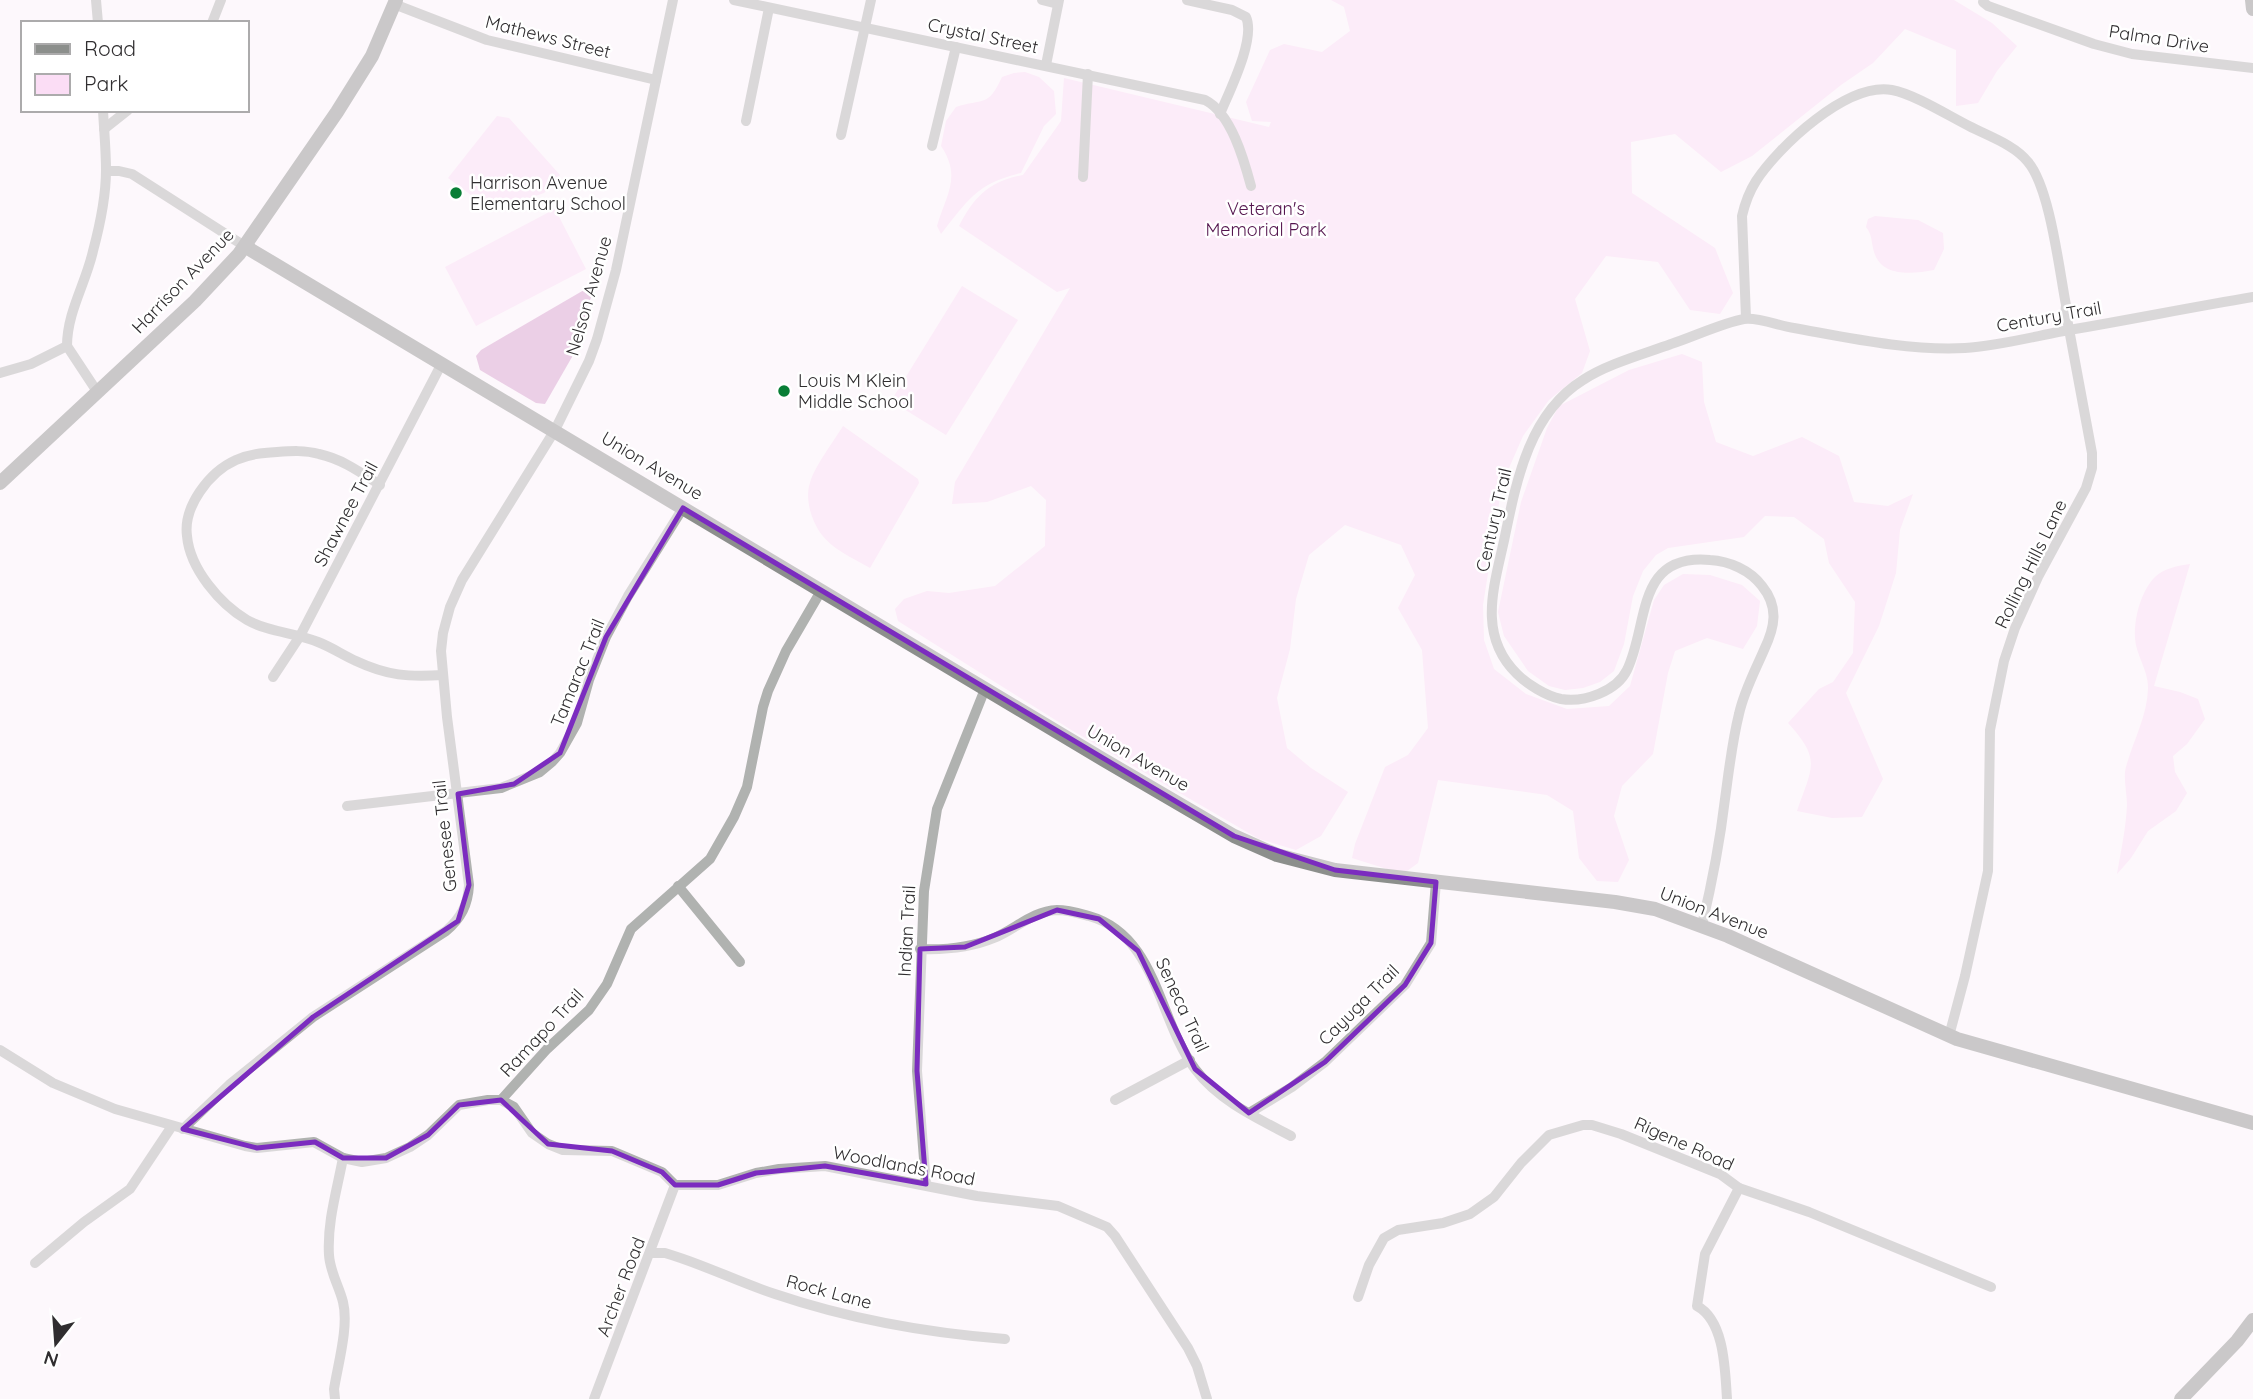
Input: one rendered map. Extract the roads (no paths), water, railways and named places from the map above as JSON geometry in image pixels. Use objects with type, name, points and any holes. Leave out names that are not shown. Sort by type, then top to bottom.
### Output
[{"type":"street","points":[[96,0],[98,21]]},
{"type":"street","points":[[213,21],[221,0]]},
{"type":"street","name":"Nelson Avenue","points":[[555,430],[589,361],[616,270],[673,0]]},
{"type":"street","name":"Crystal Street","points":[[734,0],[1205,100],[1213,104],[1220,114]]},
{"type":"street","points":[[841,135],[871,0]]},
{"type":"street","points":[[1042,0],[1059,2],[1046,65]]},
{"type":"street","points":[[1187,0],[1232,10],[1246,16],[1249,22],[1244,53],[1220,114],[1242,153],[1251,186]]},
{"type":"street","points":[[2252,0],[2253,9]]},
{"type":"street","name":"Mathews Street","points":[[395,2],[487,40],[656,80]]},
{"type":"street","name":"Harrison Avenue","points":[[0,483],[195,301],[246,247],[366,65],[395,2]]},
{"type":"street","name":"Palma Drive","points":[[1983,2],[2015,16],[2132,54],[2253,68]]},
{"type":"street","points":[[746,121],[769,8]]},
{"type":"street","points":[[932,146],[956,47]]},
{"type":"street","points":[[1083,177],[1088,74]]},
{"type":"street","name":"Rolling Hills Lane","points":[[1746,318],[1742,216],[1746,200],[1755,182],[1786,147],[1824,111],[1850,98],[1881,90],[1893,90],[1925,103],[1991,137],[2027,160],[2037,174],[2045,199],[2066,313],[2065,331],[2092,453],[2092,468],[2086,488],[2038,578],[2015,628],[2004,661],[1990,733],[1988,872],[1949,1036]]},
{"type":"street","points":[[98,393],[68,346],[67,334],[93,254],[103,203],[106,172],[103,112]]},
{"type":"street","points":[[104,129],[125,112]]},
{"type":"street","name":"Union Avenue","points":[[106,172],[132,174],[246,247],[1234,836],[1278,855],[1335,870],[1656,909],[1702,925],[1949,1036],[2253,1123]]},
{"type":"street","name":"Century Trail","points":[[1702,925],[1715,873],[1739,712],[1747,687],[1772,633],[1774,609],[1763,587],[1743,570],[1717,560],[1686,561],[1664,570],[1648,596],[1627,671],[1620,681],[1605,691],[1572,700],[1557,699],[1516,673],[1494,639],[1492,613],[1496,580],[1515,485],[1527,452],[1548,410],[1587,377],[1746,318],[1917,347],[1967,348],[2253,297]]},
{"type":"street","points":[[0,373],[31,364],[68,346]]},
{"type":"street","name":"Shawnee Trail","points":[[273,677],[300,635],[442,363]]},
{"type":"street","name":"Genesee Trail","points":[[177,1127],[313,1017],[458,920],[465,908],[469,885],[443,675],[443,633],[450,607],[462,580],[555,430]]},
{"type":"street","points":[[380,485],[348,463],[298,450],[254,454],[233,461],[217,472],[193,503],[187,527],[190,549],[206,582],[216,595],[246,620],[321,643],[382,672],[412,677],[443,675]]},
{"type":"street","name":"Tamarac Trail","points":[[347,806],[514,785],[540,772],[560,753],[577,723],[589,680],[607,637],[628,596],[684,508]]},
{"type":"street","name":"Ramapo Trail","points":[[500,1100],[547,1049],[589,1010],[607,984],[631,929],[710,859],[741,803],[750,776],[768,691],[786,651],[821,591]]},
{"type":"street","name":"Indian Trail","points":[[926,1184],[917,1070],[924,891],[937,809],[985,689]]},
{"type":"street","name":"Cayuga Trail","points":[[1249,1113],[1292,1087],[1325,1062],[1405,985],[1431,943],[1436,882]]},
{"type":"street","points":[[678,886],[740,962]]},
{"type":"street","name":"Seneca Trail","points":[[920,949],[945,950],[965,947],[994,938],[1030,917],[1057,910],[1099,919],[1115,928],[1138,951],[1178,1040],[1195,1069],[1225,1099],[1291,1136]]},
{"type":"street","points":[[0,1050],[53,1083],[115,1109],[257,1147],[314,1142],[343,1158],[362,1162],[386,1158],[410,1147],[428,1135],[459,1105],[500,1100],[514,1107],[532,1133],[548,1144],[563,1150],[612,1151],[662,1172],[675,1185]]},
{"type":"street","points":[[1115,1100],[1190,1060]]},
{"type":"street","name":"Rigene Road","points":[[1357,1297],[1369,1265],[1384,1238],[1398,1230],[1443,1223],[1469,1214],[1494,1196],[1549,1135],[1583,1125],[1621,1134],[1687,1160],[1720,1174],[1739,1188],[1809,1212],[1991,1287]]},
{"type":"street","points":[[35,1263],[130,1189],[177,1127]]},
{"type":"street","points":[[335,1399],[334,1389],[344,1322],[343,1303],[329,1258],[329,1235],[343,1158]]},
{"type":"street","name":"Woodlands Road","points":[[675,1185],[718,1185],[768,1171],[825,1166],[976,1195],[1058,1206],[1107,1227],[1135,1265],[1188,1348],[1198,1366],[1207,1399]]},
{"type":"street","name":"Archer Road","points":[[594,1399],[675,1185]]},
{"type":"street","points":[[1727,1399],[1726,1373],[1719,1339],[1708,1314],[1697,1306],[1705,1254],[1739,1188]]},
{"type":"street","name":"Rock Lane","points":[[651,1254],[665,1253],[679,1257],[777,1295],[863,1318],[1005,1339]]},
{"type":"street","points":[[2181,1399],[2236,1343],[2253,1320]]},
{"type":"place","name":"Harrison Avenue Elementary School","points":[[456,193]]},
{"type":"place","name":"Louis M Klein Middle School","points":[[784,391]]},
{"type":"park label","name":"Veteran's Memorial Park","points":[[1266,220]]}]
